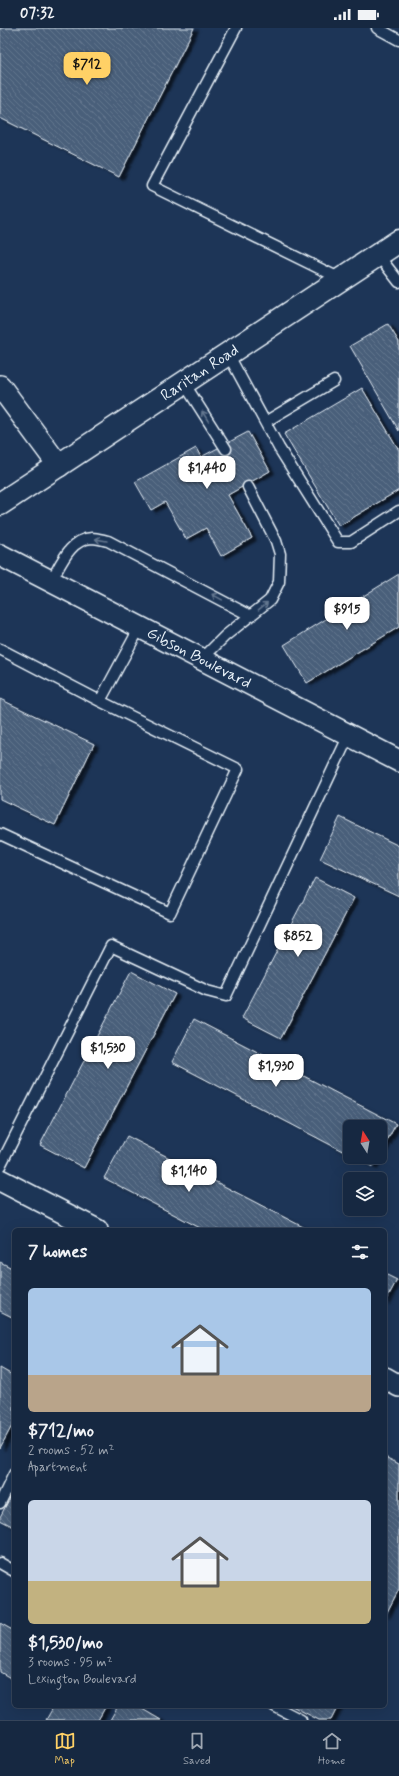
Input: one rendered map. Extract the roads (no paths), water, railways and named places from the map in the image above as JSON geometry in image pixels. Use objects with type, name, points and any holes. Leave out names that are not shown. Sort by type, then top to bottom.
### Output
[{"type":"main road","name":"Raritan Road","points":[[0,504],[399,241]]},
{"type":"street","points":[[0,386],[59,466]]},
{"type":"street","name":"Gibson Boulevard","points":[[0,555],[399,761]]},
{"type":"street","points":[[0,1180],[93,1228]]},
{"type":"street","points":[[387,1379],[399,1386]]},
{"type":"lane","points":[[236,28],[152,186],[341,279]]},
{"type":"lane","points":[[377,28],[399,40]]},
{"type":"lane","points":[[378,255],[399,282]]},
{"type":"lane","points":[[228,354],[265,422],[338,542],[351,542],[399,511]]},
{"type":"lane","points":[[265,422],[334,381]]},
{"type":"lane","points":[[184,383],[226,449]]},
{"type":"lane","points":[[202,659],[225,636],[270,600],[279,582],[280,554],[276,541],[248,487]]},
{"type":"lane","points":[[51,581],[68,551],[77,543],[92,538],[108,541],[251,616]]},
{"type":"lane","points":[[100,701],[140,627]]},
{"type":"lane","points":[[0,649],[100,701],[238,769],[170,913],[0,834]]},
{"type":"lane","points":[[0,1166],[111,946],[207,990],[226,996],[349,735]]},
{"type":"lane","points":[[0,1503],[12,1478]]},
{"type":"lane","points":[[0,1563],[12,1569]]},
{"type":"lane","points":[[278,1708],[301,1720]]}]
